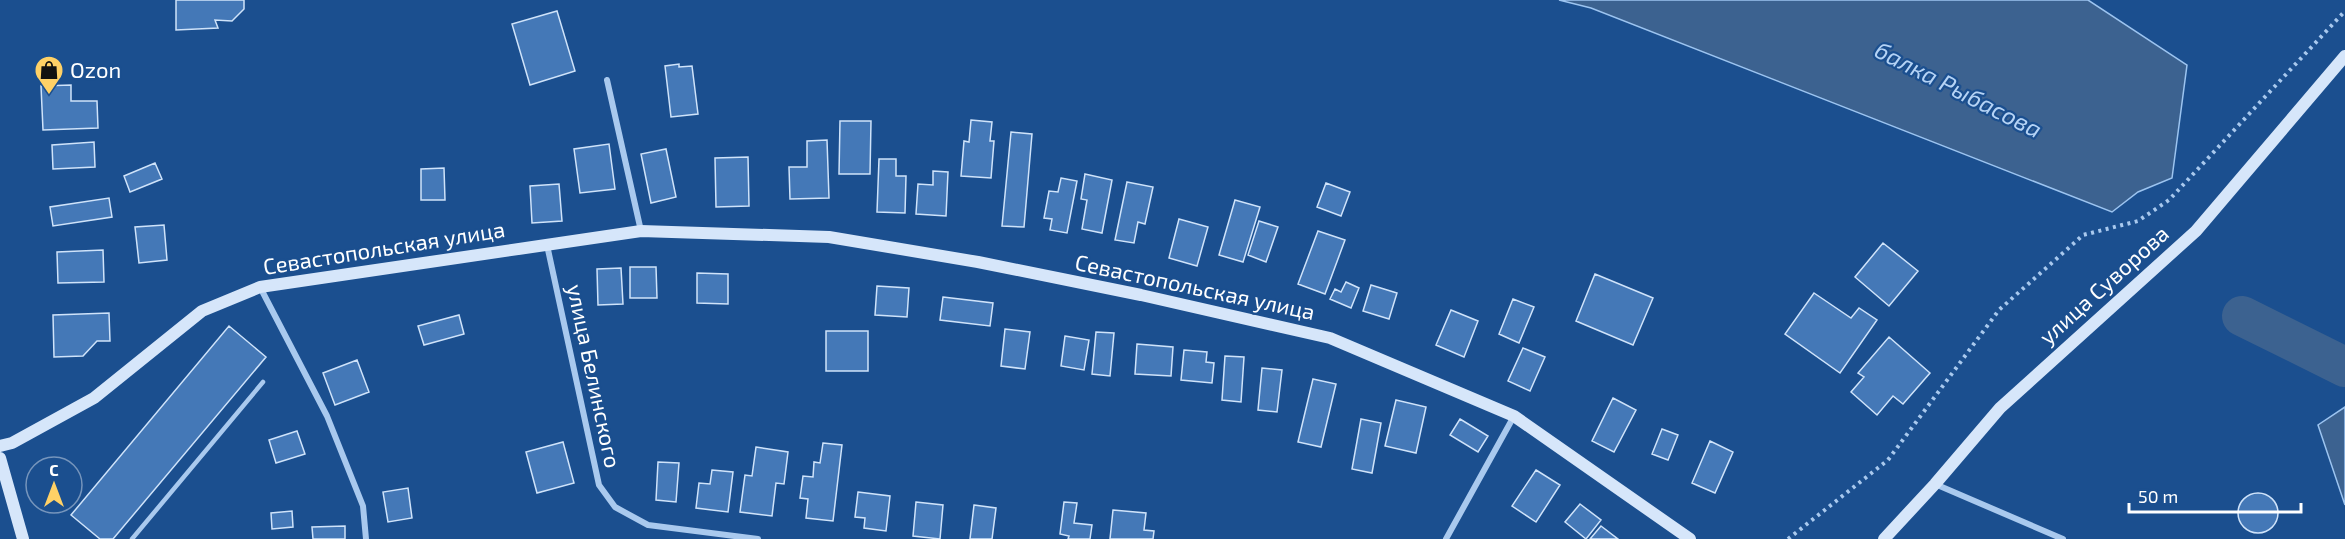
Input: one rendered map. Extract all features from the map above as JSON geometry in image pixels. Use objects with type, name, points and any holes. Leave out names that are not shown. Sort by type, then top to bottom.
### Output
[{"type":"main road","name":"улица Суворова","points":[[1884,539],[2000,408],[2196,231],[2345,56]]},
{"type":"main road","name":"Севастопольская улица","points":[[0,446],[12,443],[94,398],[202,311],[260,287],[640,231],[829,237],[978,262],[1141,295],[1330,338],[1514,417],[1690,539]]},
{"type":"main road","points":[[0,458],[22,539]]},
{"type":"street","points":[[607,80],[640,231]]},
{"type":"street","name":"улица Белинского","points":[[547,244],[599,485],[615,507],[648,525],[758,539]]},
{"type":"street","points":[[260,287],[327,417],[363,506],[366,539]]},
{"type":"street","points":[[1446,539],[1514,417]]},
{"type":"street","points":[[1935,484],[2064,539]]},
{"type":"lane","points":[[132,539],[263,382]]},
{"type":"path","points":[[1788,539],[1888,460],[1999,310],[2084,236],[2138,221],[2169,200],[2345,11]]},
{"type":"water","points":[[1559,0],[2088,0],[2187,65],[2172,178],[2138,192],[2112,212],[1591,8]]},
{"type":"water","points":[[2345,407],[2345,505],[2318,425]]},
{"type":"building","points":[[176,0],[244,0],[244,9],[232,21],[215,20],[218,28],[176,30]]},
{"type":"building","points":[[557,11],[575,71],[530,85],[512,24]]},
{"type":"building","points":[[679,64],[679,67],[692,66],[698,114],[671,117],[665,66]]},
{"type":"building","points":[[71,85],[71,101],[97,101],[98,128],[43,130],[41,86]]},
{"type":"building","points":[[971,120],[992,122],[990,141],[994,141],[991,178],[961,176],[964,141],[969,142]]},
{"type":"building","points":[[840,121],[871,121],[870,174],[839,174]]},
{"type":"building","points":[[1011,132],[1032,134],[1024,227],[1002,226]]},
{"type":"building","points":[[827,140],[829,198],[790,199],[789,167],[807,167],[807,141]]},
{"type":"building","points":[[94,142],[95,167],[53,169],[52,145]]},
{"type":"building","points":[[609,144],[615,189],[580,193],[574,149]]},
{"type":"building","points":[[666,149],[676,197],[651,203],[641,154]]},
{"type":"building","points":[[748,157],[749,206],[716,207],[715,158]]},
{"type":"building","points":[[879,159],[896,159],[896,176],[906,176],[905,213],[877,212]]},
{"type":"building","points":[[155,163],[162,179],[130,192],[124,176]]},
{"type":"building","points":[[444,168],[445,200],[421,200],[421,169]]},
{"type":"building","points":[[933,171],[948,172],[946,216],[916,214],[918,184],[933,185]]},
{"type":"building","points":[[1085,174],[1112,180],[1102,233],[1082,229],[1087,200],[1081,199]]},
{"type":"building","points":[[1061,178],[1077,181],[1067,233],[1050,230],[1052,219],[1044,218],[1049,191],[1058,192]]},
{"type":"building","points":[[1127,182],[1153,187],[1145,224],[1138,222],[1134,243],[1115,240]]},
{"type":"building","points":[[1326,183],[1350,192],[1341,216],[1317,207]]},
{"type":"building","points":[[559,184],[562,221],[532,223],[530,186]]},
{"type":"building","points":[[109,198],[112,217],[53,226],[50,207]]},
{"type":"building","points":[[1235,200],[1260,207],[1243,262],[1219,255]]},
{"type":"building","points":[[1179,219],[1208,227],[1197,266],[1169,258]]},
{"type":"building","points":[[1259,221],[1278,227],[1266,262],[1248,255]]},
{"type":"building","points":[[164,225],[167,260],[139,263],[135,227]]},
{"type":"building","points":[[1318,231],[1345,240],[1325,294],[1298,284]]},
{"type":"building","points":[[1883,243],[1918,271],[1889,306],[1855,277]]},
{"type":"building","points":[[103,250],[104,282],[58,283],[57,252]]},
{"type":"building","points":[[630,267],[656,267],[657,298],[630,298]]},
{"type":"building","points":[[621,268],[623,304],[598,305],[597,269]]},
{"type":"building","points":[[697,273],[728,274],[728,304],[697,303]]},
{"type":"building","points":[[1595,274],[1653,298],[1633,345],[1576,321]]},
{"type":"building","points":[[1346,282],[1359,288],[1351,308],[1330,299],[1335,289],[1341,292]]},
{"type":"building","points":[[1371,285],[1397,293],[1389,319],[1363,311]]},
{"type":"building","points":[[877,286],[909,288],[907,317],[875,315]]},
{"type":"building","points":[[1814,293],[1851,318],[1859,308],[1877,320],[1840,373],[1785,334]]},
{"type":"building","points":[[943,297],[993,303],[990,326],[940,320]]},
{"type":"building","points":[[1513,299],[1534,307],[1519,343],[1499,334]]},
{"type":"building","points":[[1451,310],[1478,321],[1464,357],[1436,345]]},
{"type":"building","points":[[109,313],[110,341],[97,341],[83,356],[54,357],[53,315]]},
{"type":"building","points":[[459,315],[464,334],[424,345],[418,326]]},
{"type":"building","points":[[229,326],[266,357],[113,539],[100,539],[71,515],[84,515],[84,499]]},
{"type":"building","points":[[1005,329],[1030,332],[1025,369],[1001,366]]},
{"type":"building","points":[[826,331],[868,331],[868,371],[826,371]]},
{"type":"building","points":[[1096,332],[1114,333],[1110,376],[1092,374]]},
{"type":"building","points":[[1065,336],[1089,340],[1084,370],[1061,366]]},
{"type":"building","points":[[1889,337],[1930,373],[1903,404],[1893,396],[1877,415],[1851,392],[1864,377],[1858,373]]},
{"type":"building","points":[[1137,344],[1173,347],[1171,376],[1135,374]]},
{"type":"building","points":[[1523,348],[1545,357],[1530,391],[1508,381]]},
{"type":"building","points":[[1184,350],[1207,352],[1206,362],[1214,363],[1212,383],[1181,380]]},
{"type":"building","points":[[1225,356],[1244,357],[1241,402],[1222,400]]},
{"type":"building","points":[[357,360],[369,392],[335,405],[323,373]]},
{"type":"building","points":[[1262,368],[1282,370],[1277,412],[1258,410]]},
{"type":"building","points":[[1313,379],[1336,384],[1321,447],[1298,442]]},
{"type":"building","points":[[1613,398],[1636,410],[1614,452],[1592,441]]},
{"type":"building","points":[[1396,400],[1426,407],[1416,453],[1385,446]]},
{"type":"building","points":[[1361,419],[1381,423],[1372,473],[1352,469]]},
{"type":"building","points":[[1460,419],[1488,436],[1478,452],[1450,435]]},
{"type":"building","points":[[1662,429],[1678,435],[1668,460],[1652,454]]},
{"type":"building","points":[[297,431],[305,454],[276,463],[269,440]]},
{"type":"building","points":[[1710,441],[1733,452],[1715,493],[1692,483]]},
{"type":"building","points":[[563,442],[574,483],[537,493],[526,452]]},
{"type":"building","points":[[823,443],[842,445],[833,521],[806,518],[808,499],[800,498],[803,476],[813,477],[814,462],[820,463]]},
{"type":"building","points":[[756,447],[788,452],[784,484],[776,483],[772,516],[740,512],[745,475],[752,476]]},
{"type":"building","points":[[658,462],[679,463],[676,502],[656,500]]},
{"type":"building","points":[[712,470],[733,472],[728,512],[696,508],[699,483],[710,484]]},
{"type":"building","points":[[1536,470],[1560,485],[1536,522],[1512,506]]},
{"type":"building","points":[[408,488],[412,518],[388,522],[383,492]]},
{"type":"building","points":[[858,492],[890,496],[886,531],[864,528],[865,518],[855,517]]},
{"type":"building","points":[[2258,493],[2266,494],[2272,499],[2277,505],[2277,521],[2272,527],[2266,532],[2258,533],[2250,532],[2244,527],[2239,521],[2238,513],[2239,505],[2244,499],[2250,494]]},
{"type":"building","points":[[916,502],[943,505],[940,539],[913,536]]},
{"type":"building","points":[[1064,502],[1077,503],[1074,523],[1092,525],[1090,539],[1068,539],[1069,536],[1060,534]]},
{"type":"building","points":[[1580,504],[1601,520],[1586,539],[1565,522]]},
{"type":"building","points":[[974,505],[996,508],[992,539],[970,539]]},
{"type":"building","points":[[1113,510],[1146,513],[1144,530],[1154,531],[1153,539],[1110,539]]},
{"type":"building","points":[[292,511],[293,527],[272,529],[271,513]]},
{"type":"building","points":[[345,526],[345,539],[313,539],[312,527]]},
{"type":"building","points":[[1601,526],[1618,539],[1590,539]]},
{"type":"waterway","name":"балка Рыбасова","points":[[2242,316],[2345,367]]},
{"type":"place","name":"Ozon","points":[[49,96]]}]
